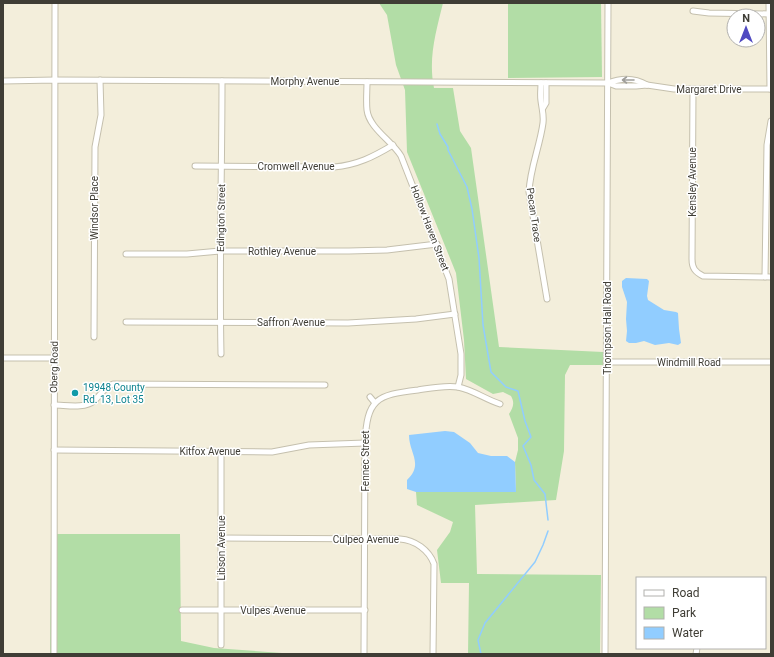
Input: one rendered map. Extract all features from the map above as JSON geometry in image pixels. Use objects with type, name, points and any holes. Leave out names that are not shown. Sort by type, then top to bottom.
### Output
[{"type":"street","name":"Oberg Road","points":[[54,654],[55,3]]},
{"type":"street","name":"Thompson Hall Road","points":[[605,654],[608,3]]},
{"type":"street","points":[[770,3],[771,89]]},
{"type":"street","points":[[693,11],[709,13],[770,14]]},
{"type":"street","name":"Morphy Avenue","points":[[3,81],[100,80],[608,83]]},
{"type":"street","name":"Windsor Place","points":[[94,337],[95,147],[101,114],[100,80]]},
{"type":"street","name":"Edington Street","points":[[221,354],[220,251],[222,81]]},
{"type":"street","name":"Hollow Haven Street","points":[[367,82],[367,110],[369,118],[401,156],[437,244],[449,279],[461,364],[458,387]]},
{"type":"street","name":"Pecan Trace","points":[[544,83],[541,102],[544,120],[541,137],[529,178],[529,192],[547,299]]},
{"type":"street","name":"Margaret Drive","points":[[608,83],[616,86],[647,85],[674,89],[771,89]]},
{"type":"street","name":"Kensley Avenue","points":[[693,89],[693,267],[697,273],[703,276],[768,276]]},
{"type":"street","points":[[768,276],[766,145],[771,121]]},
{"type":"street","name":"Cromwell Avenue","points":[[194,166],[334,167],[364,161],[392,145]]},
{"type":"street","name":"Rothley Avenue","points":[[126,254],[187,254],[220,251],[387,250],[437,244]]},
{"type":"street","name":"Saffron Avenue","points":[[126,322],[348,323],[384,322],[455,314]]},
{"type":"street","points":[[3,358],[54,358]]},
{"type":"street","name":"Windmill Road","points":[[606,362],[771,362]]},
{"type":"street","points":[[54,406],[86,405],[94,400],[108,385],[113,384],[325,385]]},
{"type":"street","points":[[370,397],[375,403],[382,398],[395,393],[440,387],[458,387],[474,392],[500,404]]},
{"type":"street","name":"Fennec Street","points":[[364,654],[365,443],[367,418],[375,403]]},
{"type":"street","name":"Kitfox Avenue","points":[[54,450],[272,452],[309,445],[365,443]]},
{"type":"street","name":"Libson Avenue","points":[[221,452],[221,645]]},
{"type":"street","name":"Culpeo Avenue","points":[[221,538],[400,539],[410,541],[420,546],[432,558],[434,564],[433,654]]},
{"type":"street","name":"Vulpes Avenue","points":[[182,610],[365,610]]},
{"type":"green space","points":[[379,3],[443,3],[435,35],[432,56],[432,77],[434,88],[453,88],[460,131],[471,148],[499,347],[603,352],[603,365],[570,365],[565,375],[564,451],[556,500],[475,505],[477,574],[601,575],[600,654],[468,654],[469,583],[441,583],[437,550],[450,532],[453,522],[417,505],[416,492],[516,492],[515,462],[518,450],[518,438],[509,414],[513,405],[511,396],[503,392],[493,394],[466,379],[464,340],[456,273],[407,152],[405,90],[396,65],[387,15]]},
{"type":"green space","points":[[508,3],[601,3],[602,77],[508,78]]},
{"type":"green space","points":[[51,534],[180,534],[181,641],[214,648],[296,654],[50,654]]},
{"type":"water","points":[[626,278],[647,279],[649,281],[647,296],[648,300],[664,310],[678,313],[681,343],[678,345],[669,343],[655,345],[644,341],[629,343],[626,341],[627,302],[622,287],[622,281]]},
{"type":"water","points":[[445,431],[454,432],[470,443],[478,453],[491,456],[507,456],[515,462],[516,492],[416,492],[407,489],[407,480],[412,474],[415,463],[409,435]]},
{"type":"waterway","points":[[437,124],[440,134],[448,147],[448,150],[467,187],[472,209],[479,258],[483,325],[491,372],[506,387],[518,391],[525,421],[531,437],[523,446],[531,465],[534,480],[545,494],[548,520]]},
{"type":"waterway","points":[[481,654],[478,640],[485,623],[535,562],[548,531]]},
{"type":"place","name":"19948 County Rd. 13, Lot 35","points":[[75,393]]}]
